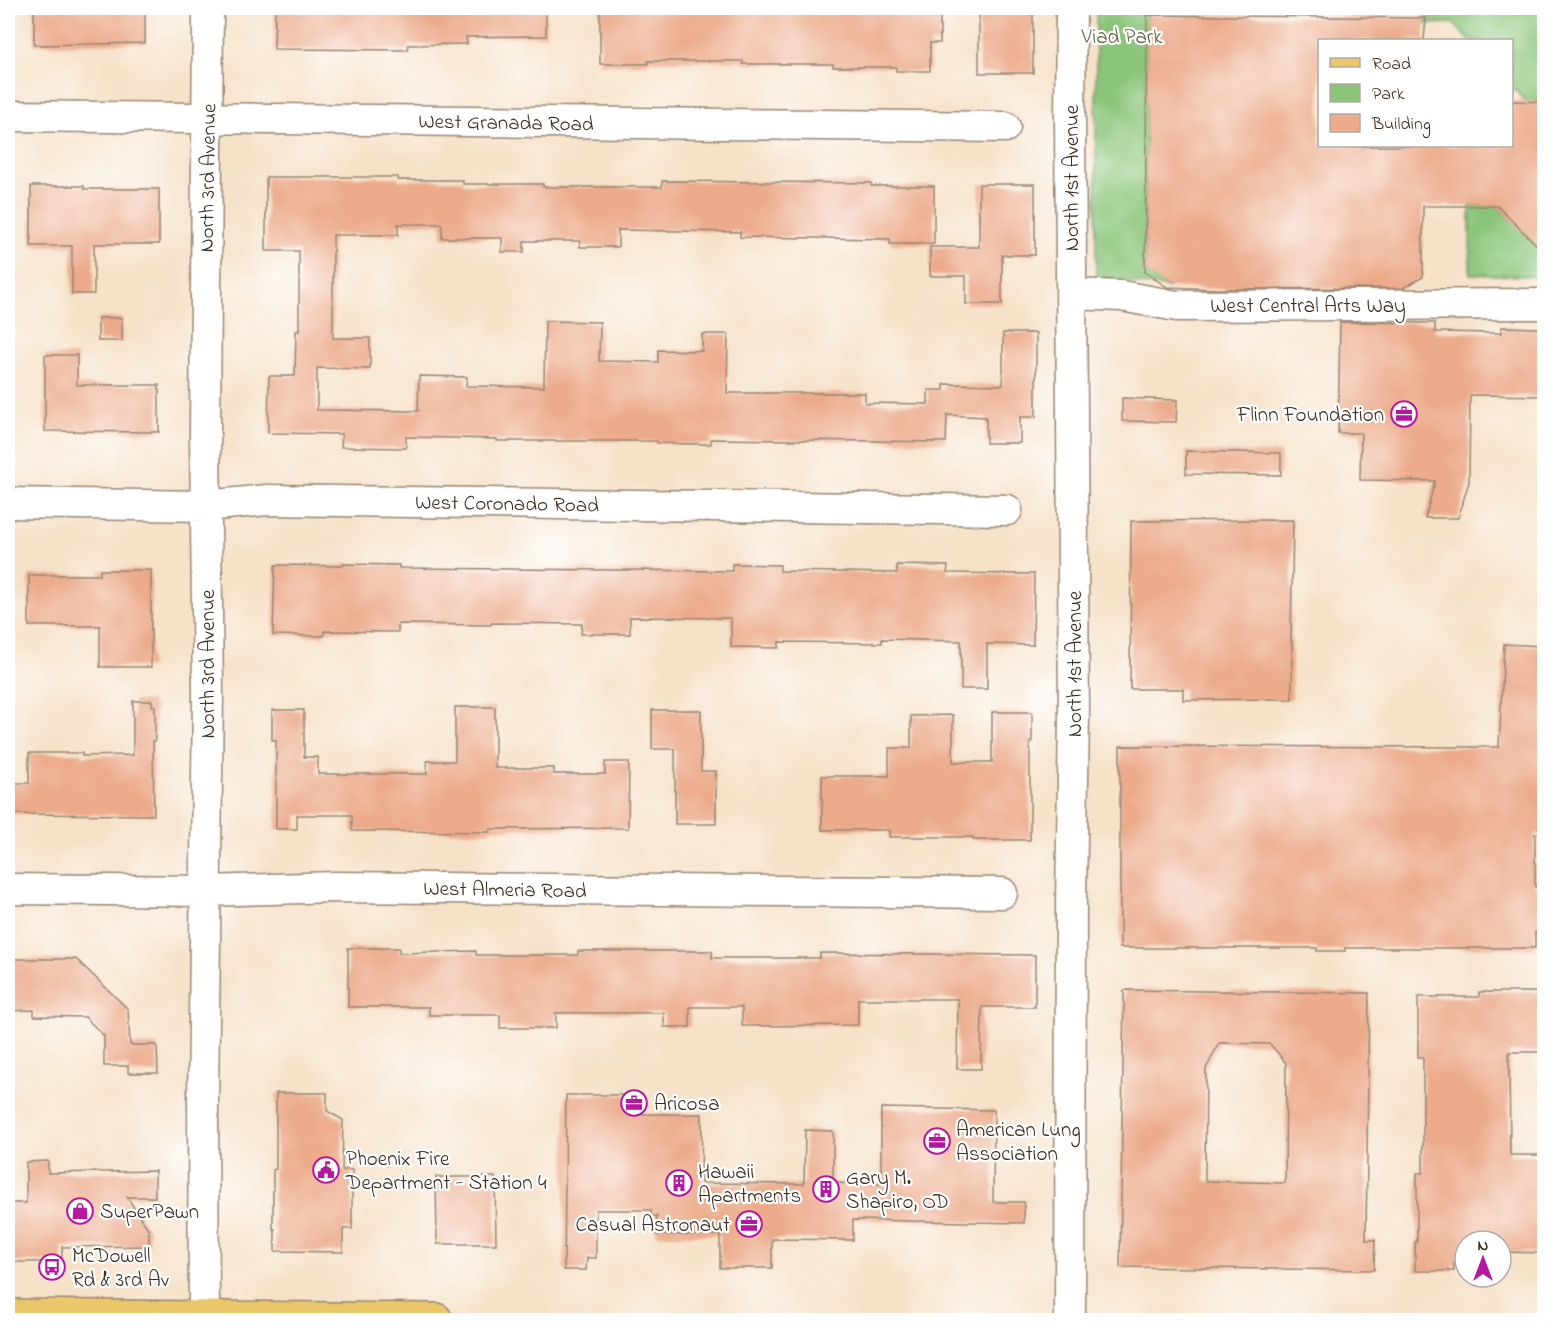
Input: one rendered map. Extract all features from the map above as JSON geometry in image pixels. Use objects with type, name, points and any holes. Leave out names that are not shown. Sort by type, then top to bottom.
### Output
[{"type":"main road","points":[[8,1316],[436,1320]]},
{"type":"street","name":"North 3rd Avenue","points":[[204,1319],[203,1102],[208,695],[205,316],[208,8]]},
{"type":"street","name":"North 1st Avenue","points":[[1070,1320],[1074,717],[1071,8]]},
{"type":"street","name":"West Granada Road","points":[[8,116],[1005,127]]},
{"type":"street","name":"West Central Arts Way","points":[[1072,294],[1121,296],[1177,306],[1545,304]]},
{"type":"street","name":"West Coronado Road","points":[[8,503],[206,506],[267,500],[1007,510]]},
{"type":"street","name":"West Almeria Road","points":[[8,889],[206,891],[335,887],[1002,893]]},
{"type":"green space","name":"Viad Park","points":[[1096,8],[1147,8],[1145,271],[1169,288],[1096,277]]},
{"type":"green space","points":[[1426,8],[1544,8],[1544,102],[1532,102],[1529,105],[1513,88],[1513,39],[1468,39],[1453,23],[1426,24]]},
{"type":"green space","points":[[1470,206],[1497,206],[1533,241],[1544,242],[1544,277],[1470,274]]},
{"type":"building","points":[[34,8],[145,8],[145,43],[34,45]]},
{"type":"building","points":[[275,8],[546,8],[546,36],[466,37],[467,44],[408,45],[408,50],[274,49]]},
{"type":"building","points":[[600,8],[648,8],[648,11],[743,11],[743,8],[940,8],[940,43],[930,43],[930,71],[896,71],[896,67],[833,67],[833,64],[743,64],[743,61],[648,61],[648,64],[600,64]]},
{"type":"building","points":[[979,8],[1033,8],[1033,73],[979,73]]},
{"type":"building","points":[[1147,15],[1426,18],[1424,39],[1318,39],[1318,147],[1513,147],[1513,101],[1545,102],[1545,253],[1497,206],[1423,206],[1423,277],[1403,288],[1167,287],[1145,272]]},
{"type":"building","points":[[266,177],[398,177],[398,180],[463,180],[463,184],[543,184],[543,187],[662,187],[662,181],[871,183],[871,186],[934,186],[934,244],[890,244],[890,239],[740,237],[740,232],[618,230],[618,247],[580,247],[580,241],[524,241],[524,252],[502,252],[502,238],[442,238],[442,224],[398,224],[398,235],[333,235],[333,338],[370,338],[370,369],[317,368],[317,410],[418,411],[419,376],[467,377],[466,386],[544,387],[545,321],[600,322],[599,361],[658,362],[658,350],[702,351],[702,334],[728,334],[727,393],[865,393],[865,403],[928,404],[928,390],[944,390],[944,384],[1003,385],[1003,333],[1036,333],[1036,417],[1020,417],[1020,443],[986,443],[986,417],[947,415],[946,442],[711,439],[711,444],[691,444],[657,443],[657,441],[497,441],[497,439],[406,437],[406,448],[341,447],[342,434],[268,433],[269,376],[295,376],[296,331],[299,331],[299,251],[266,251]]},
{"type":"building","points":[[979,184],[1035,184],[1035,255],[1002,255],[1002,304],[966,304],[966,276],[930,276],[930,247],[979,247]]},
{"type":"building","points":[[31,186],[159,189],[159,244],[94,244],[94,294],[72,294],[72,246],[31,246]]},
{"type":"building","points":[[98,318],[122,318],[122,341],[98,341]]},
{"type":"building","name":"Flinn Foundation","points":[[1340,322],[1435,323],[1435,332],[1501,333],[1501,327],[1539,328],[1539,333],[1545,333],[1545,396],[1470,395],[1469,482],[1458,518],[1425,518],[1435,481],[1360,480],[1361,433],[1338,433]]},
{"type":"building","points":[[45,355],[77,355],[77,385],[159,385],[159,432],[45,431]]},
{"type":"building","points":[[1122,398],[1177,400],[1176,422],[1122,421]]},
{"type":"building","points":[[1186,451],[1281,453],[1281,475],[1186,474]]},
{"type":"building","points":[[1293,520],[1292,699],[1183,700],[1183,689],[1130,689],[1131,521]]},
{"type":"building","points":[[343,564],[399,565],[399,568],[732,571],[732,564],[780,565],[780,571],[897,573],[897,565],[948,566],[947,573],[1034,574],[1033,645],[987,644],[987,689],[961,689],[961,641],[882,639],[882,643],[779,642],[779,648],[731,647],[731,618],[630,617],[630,634],[581,634],[582,624],[491,623],[491,625],[398,624],[398,632],[324,631],[324,636],[273,635],[275,565],[343,566]]},
{"type":"building","points":[[100,570],[151,570],[151,667],[100,667],[100,626],[29,626],[29,575],[100,575]]},
{"type":"building","points":[[1504,644],[1545,646],[1545,834],[1535,834],[1535,887],[1545,887],[1545,933],[1535,932],[1535,948],[1345,948],[1345,951],[1317,951],[1317,948],[1120,948],[1120,746],[1499,747]]},
{"type":"building","points":[[133,701],[152,701],[152,706],[155,706],[154,815],[8,814],[8,783],[29,783],[29,753],[82,753],[82,756],[133,755]]},
{"type":"building","points":[[455,707],[495,707],[495,768],[554,768],[554,774],[605,774],[605,762],[629,762],[628,828],[490,829],[490,832],[352,831],[352,815],[297,815],[297,829],[276,829],[276,740],[272,740],[272,710],[304,710],[304,757],[318,757],[318,774],[427,774],[427,761],[455,761]]},
{"type":"building","points":[[652,710],[701,710],[701,771],[716,771],[716,824],[675,824],[675,749],[652,749]]},
{"type":"building","points":[[992,712],[1032,712],[1030,840],[889,837],[889,830],[822,830],[822,776],[889,776],[889,748],[911,748],[911,716],[953,715],[953,762],[992,762]]},
{"type":"building","points":[[348,948],[399,948],[399,953],[476,951],[476,955],[578,955],[578,951],[712,951],[712,958],[820,958],[820,953],[1035,955],[1035,1007],[982,1007],[981,1069],[957,1069],[958,999],[858,999],[858,1025],[742,1026],[742,1007],[690,1007],[690,1027],[664,1027],[664,1013],[556,1013],[556,1028],[500,1028],[500,1015],[429,1015],[429,1007],[348,1007]]},
{"type":"building","points":[[8,959],[76,959],[128,1009],[130,1045],[157,1045],[158,1073],[128,1073],[128,1066],[104,1066],[104,1036],[85,1017],[34,1016],[34,1010],[8,1011]]},
{"type":"building","points":[[1124,990],[1369,993],[1366,1240],[1375,1240],[1374,1270],[1120,1267]],"holes":[[[1219,1043],[1270,1044],[1286,1063],[1285,1183],[1205,1181],[1206,1069]]]},
{"type":"building","points":[[1479,992],[1545,992],[1545,1052],[1509,1052],[1510,1155],[1545,1155],[1545,1253],[1513,1252],[1513,1229],[1453,1229],[1453,1271],[1415,1271],[1417,1173],[1423,1173],[1423,1057],[1418,1057],[1418,997],[1479,997]]},
{"type":"building","name":"Phoenix Fire Department - Station 4","points":[[276,1093],[327,1093],[327,1111],[343,1120],[342,1170],[352,1170],[352,1229],[343,1229],[343,1252],[275,1251],[273,1170],[276,1169]]},
{"type":"building","points":[[566,1095],[642,1095],[642,1114],[702,1114],[701,1183],[804,1184],[805,1130],[833,1131],[833,1183],[881,1184],[881,1108],[994,1110],[993,1202],[1024,1202],[1024,1223],[853,1220],[853,1240],[772,1239],[772,1268],[720,1268],[720,1235],[656,1235],[657,1216],[651,1216],[651,1210],[596,1210],[596,1258],[587,1258],[586,1270],[564,1270]]},
{"type":"building","name":"SuperPawn","points":[[48,1161],[48,1173],[155,1171],[155,1197],[127,1197],[149,1230],[149,1246],[62,1247],[62,1262],[8,1262],[8,1203],[26,1203],[26,1162]]},
{"type":"building","points":[[436,1177],[495,1177],[496,1244],[437,1244]]},
{"type":"place","name":"Flinn Foundation","points":[[1404,414]]},
{"type":"place","name":"Aricosa","points":[[634,1103]]},
{"type":"place","name":"American Lung Association","points":[[937,1141]]},
{"type":"place","name":"Phoenix Fire Department - Station 4","points":[[326,1170]]},
{"type":"place","name":"Hawaii Apartments","points":[[679,1183]]},
{"type":"place","name":"Gary M. Shapiro, OD","points":[[826,1189]]},
{"type":"place","name":"SuperPawn","points":[[80,1211]]},
{"type":"place","name":"Casual Astronaut","points":[[749,1224]]},
{"type":"place","name":"McDowell Rd & 3rd Av","points":[[52,1267]]}]
